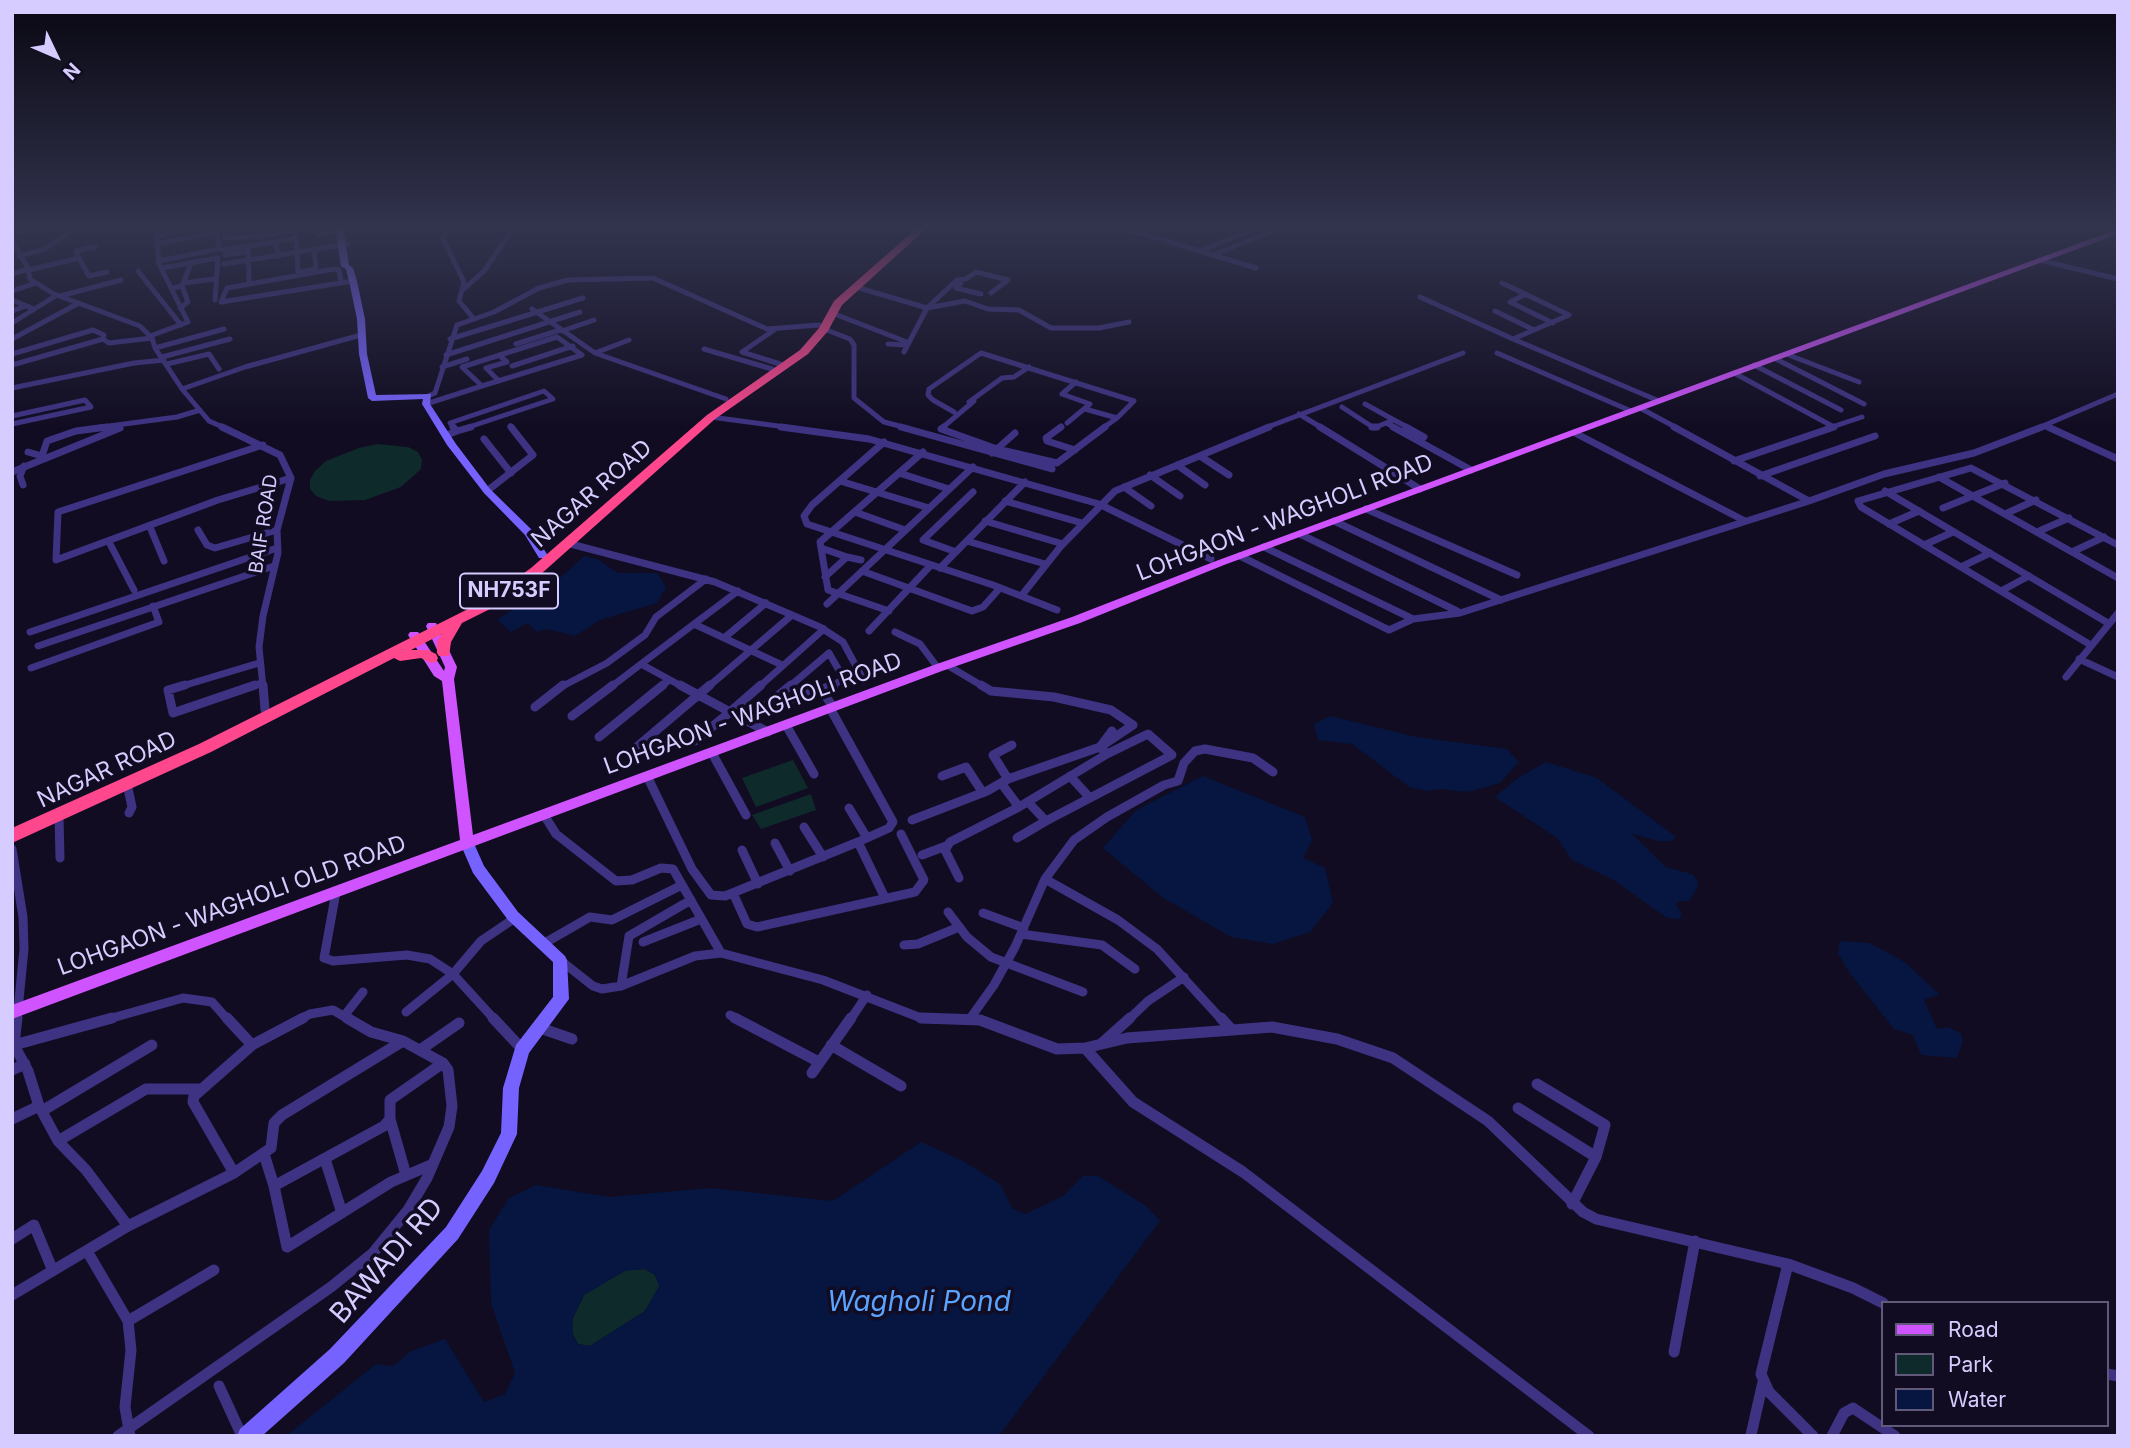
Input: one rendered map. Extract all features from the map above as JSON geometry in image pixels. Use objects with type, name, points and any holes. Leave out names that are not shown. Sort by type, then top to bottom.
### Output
[{"type":"highway","name":"NAGAR ROAD","points":[[12,836],[127,784],[371,666],[505,586],[543,556],[689,426],[803,346],[821,327],[832,302],[840,295]]},
{"type":"highway","name":"NAGAR ROAD","points":[[434,630],[466,618],[512,589],[711,417],[792,362],[849,295]]},
{"type":"highway","points":[[371,666],[413,654],[438,655],[447,634],[466,618]]},
{"type":"highway","name":"NAGAR ROAD","points":[[12,828],[417,639]]},
{"type":"main road","name":"LOHGAON - WAGHOLI ROAD","points":[[467,843],[942,666],[1076,620],[1264,547],[1946,295]]},
{"type":"main road","points":[[434,630],[438,673],[447,679],[467,843]]},
{"type":"main road","points":[[417,639],[438,655]]},
{"type":"main road","name":"LOHGAON - WAGHOLI OLD ROAD","points":[[14,1011],[467,843]]},
{"type":"street","points":[[12,323],[58,296],[65,295]]},
{"type":"street","points":[[157,295],[181,325]]},
{"type":"street","points":[[12,365],[103,339],[115,344],[151,337],[188,322],[175,295]]},
{"type":"street","points":[[180,308],[188,302],[185,295]]},
{"type":"street","points":[[215,295],[215,300]]},
{"type":"street","points":[[223,295],[221,302],[226,303],[272,295]]},
{"type":"street","points":[[355,295],[372,398],[427,400],[482,386],[582,355],[557,337],[462,367],[482,386]]},
{"type":"street","points":[[463,295],[460,304],[474,318]]},
{"type":"street","points":[[427,400],[435,393],[450,339],[457,325],[527,295]]},
{"type":"street","points":[[688,295],[774,330],[821,327],[839,332],[854,345],[854,398],[884,422],[994,451],[1057,463],[1134,401],[1029,367],[978,355],[929,389],[928,395],[933,400],[954,412]]},
{"type":"street","points":[[882,295],[927,308],[968,301],[988,309],[1018,310],[1042,325],[1060,329],[1129,322]]},
{"type":"street","points":[[904,352],[927,308],[941,295]]},
{"type":"street","points":[[1525,295],[1510,301],[1553,323]]},
{"type":"street","points":[[1513,339],[1569,315],[1527,295]]},
{"type":"street","points":[[58,296],[140,326],[151,337]]},
{"type":"street","points":[[1420,296],[1659,401]]},
{"type":"street","points":[[450,339],[583,298]]},
{"type":"street","points":[[12,300],[34,309]]},
{"type":"street","points":[[12,339],[79,303]]},
{"type":"street","points":[[12,310],[26,306]]},
{"type":"street","points":[[534,311],[595,354],[726,399]]},
{"type":"street","points":[[1495,311],[1534,330]]},
{"type":"street","points":[[1510,318],[1530,312]]},
{"type":"street","points":[[446,355],[580,313]]},
{"type":"street","points":[[832,313],[907,343]]},
{"type":"street","points":[[29,318],[45,319]]},
{"type":"street","points":[[442,367],[594,320]]},
{"type":"street","points":[[155,348],[209,330],[224,329]]},
{"type":"street","points":[[12,354],[93,330],[104,335],[103,339]]},
{"type":"street","points":[[774,330],[742,352],[776,366]]},
{"type":"street","points":[[182,389],[245,367],[361,335]]},
{"type":"street","name":"BAIF ROAD","points":[[151,337],[155,348],[182,389],[213,425],[263,445],[280,455],[291,478],[277,530],[277,548],[263,616],[259,663],[265,710]]},
{"type":"street","points":[[164,361],[230,339]]},
{"type":"street","points":[[595,354],[629,340]]},
{"type":"street","points":[[888,344],[907,343]]},
{"type":"street","points":[[469,376],[573,346]]},
{"type":"street","points":[[704,349],[776,366]]},
{"type":"street","points":[[1022,595],[1045,564],[1099,504],[1124,487],[1299,414],[1463,353]]},
{"type":"street","points":[[1497,353],[1636,410],[1809,501]]},
{"type":"street","points":[[12,388],[134,363],[209,354],[219,369]]},
{"type":"street","points":[[1786,354],[1859,382]]},
{"type":"street","points":[[499,355],[509,364]]},
{"type":"street","points":[[1774,358],[1864,404]]},
{"type":"street","points":[[1754,365],[1841,410]]},
{"type":"street","points":[[924,434],[1003,378],[1014,377],[1029,367]]},
{"type":"street","points":[[489,371],[499,381]]},
{"type":"street","points":[[1734,373],[1834,427]]},
{"type":"street","points":[[1075,450],[1046,439],[1090,403],[1062,394],[1076,382]]},
{"type":"street","points":[[447,435],[458,432],[553,400],[544,391],[450,423],[458,432]]},
{"type":"street","points":[[1240,556],[1389,630],[1413,619],[1460,612],[1501,600],[1894,472],[1974,453],[2046,426],[2118,394]]},
{"type":"street","points":[[12,416],[85,400],[91,407],[12,424]]},
{"type":"street","points":[[427,400],[447,435],[488,491],[519,522],[543,556]]},
{"type":"street","points":[[974,401],[941,429],[994,451],[1052,470]]},
{"type":"street","points":[[1365,404],[1424,437]]},
{"type":"street","points":[[496,407],[504,416]]},
{"type":"street","points":[[1342,407],[1374,428],[1394,420]]},
{"type":"street","points":[[1085,409],[1116,418]]},
{"type":"street","points":[[27,452],[42,456],[47,441],[62,434],[200,410]]},
{"type":"street","points":[[1299,414],[1420,489]]},
{"type":"street","points":[[711,417],[884,442],[923,452],[1099,504],[1211,559]]},
{"type":"street","points":[[1734,461],[1862,417]]},
{"type":"street","points":[[12,472],[132,423]]},
{"type":"street","points":[[1386,423],[1471,470]]},
{"type":"street","points":[[488,491],[533,455],[510,426]]},
{"type":"street","points":[[2046,426],[2118,459]]},
{"type":"street","points":[[994,451],[1015,433]]},
{"type":"street","points":[[1575,433],[1745,522]]},
{"type":"street","points":[[1760,476],[1875,436]]},
{"type":"street","points":[[484,439],[511,473]]},
{"type":"street","points":[[884,442],[804,516],[807,524],[1022,595],[1057,610]]},
{"type":"street","points":[[263,445],[57,513],[57,561],[218,500],[291,478]]},
{"type":"street","points":[[889,611],[828,590],[821,548],[822,538],[923,452]]},
{"type":"street","points":[[1200,456],[1229,475]]},
{"type":"street","points":[[1177,465],[1205,485]]},
{"type":"street","points":[[23,485],[20,476],[24,466]]},
{"type":"street","points":[[827,604],[973,467]]},
{"type":"street","points":[[2090,644],[1858,504],[1860,499],[1885,491],[1971,468],[2005,483],[2118,545]]},
{"type":"street","points":[[1894,472],[1912,483]]},
{"type":"street","points":[[899,473],[949,489]]},
{"type":"street","points":[[1150,475],[1180,496]]},
{"type":"street","points":[[1940,477],[2116,575]]},
{"type":"street","points":[[840,481],[929,508]]},
{"type":"street","points":[[940,568],[1025,482]]},
{"type":"street","points":[[1943,508],[2005,483]]},
{"type":"street","points":[[1124,487],[1151,506]]},
{"type":"street","points":[[1885,491],[2109,623]]},
{"type":"street","points":[[956,552],[923,540],[973,492]]},
{"type":"street","points":[[2005,514],[2036,500]]},
{"type":"street","points":[[1005,501],[1082,523]]},
{"type":"street","points":[[1366,509],[1517,575]]},
{"type":"street","points":[[1889,524],[1919,511]]},
{"type":"street","points":[[855,512],[905,530]]},
{"type":"street","points":[[2037,532],[2069,518]]},
{"type":"street","points":[[985,521],[1063,544]]},
{"type":"street","points":[[1334,521],[1501,600]]},
{"type":"street","points":[[150,527],[164,561]]},
{"type":"street","points":[[198,530],[210,548],[277,530]]},
{"type":"street","points":[[1924,545],[1954,532]]},
{"type":"street","points":[[1300,534],[1460,612]]},
{"type":"street","points":[[2072,552],[2104,537]]},
{"type":"street","points":[[967,541],[1045,564]]},
{"type":"street","points":[[109,542],[134,590]]},
{"type":"street","points":[[567,543],[706,579],[824,629],[843,642],[864,681]]},
{"type":"street","points":[[1264,547],[1413,619]]},
{"type":"street","points":[[30,632],[277,548]]},
{"type":"street","points":[[821,548],[861,560]]},
{"type":"street","points":[[1961,567],[1990,553]]},
{"type":"street","points":[[825,577],[847,556]]},
{"type":"street","points":[[869,631],[930,565]]},
{"type":"street","points":[[38,646],[274,566]]},
{"type":"street","points":[[862,571],[972,611],[983,607],[1000,588]]},
{"type":"street","points":[[2001,591],[2029,576]]},
{"type":"street","points":[[535,707],[571,679],[607,663],[645,635],[656,617],[706,579]]},
{"type":"street","points":[[572,716],[738,591]]},
{"type":"street","points":[[724,638],[766,603]]},
{"type":"street","points":[[31,668],[159,622],[153,606]]},
{"type":"street","points":[[2066,677],[2090,644],[2118,613]]},
{"type":"street","points":[[632,751],[792,615]]},
{"type":"street","points":[[694,624],[782,665]]},
{"type":"street","points":[[695,741],[824,629]]},
{"type":"street","points":[[895,632],[920,644],[942,666],[992,691],[1054,697],[1100,707],[1115,711],[1133,724],[1100,747],[1004,781],[983,793],[912,820]]},
{"type":"street","points":[[748,722],[763,708],[829,653],[843,681],[763,708]]},
{"type":"street","points":[[2079,659],[2118,677]]},
{"type":"street","points":[[259,663],[168,690],[173,713],[261,683]]},
{"type":"street","points":[[641,664],[768,732]]},
{"type":"street","points":[[599,737],[669,680]]},
{"type":"street","points":[[647,776],[669,826],[698,878],[711,895],[733,893],[758,884],[889,828],[893,822],[821,689]]},
{"type":"street","points":[[786,725],[814,774]]},
{"type":"street","points":[[1100,747],[1112,731]]},
{"type":"street","points":[[922,855],[946,846],[1023,805],[1107,754],[1147,734],[1172,755],[1017,838]]},
{"type":"street","points":[[1013,745],[993,755],[1004,781],[1023,805],[1046,821]]},
{"type":"street","points":[[1100,747],[1107,754]]},
{"type":"street","points":[[969,1020],[1006,964],[1045,879],[1065,848],[1074,840],[1107,817],[1164,785],[1178,781],[1184,763],[1195,751],[1205,749],[1253,758],[1273,772]]},
{"type":"street","points":[[712,753],[746,815]]},
{"type":"street","points":[[942,776],[965,767],[983,793]]},
{"type":"street","points":[[1070,776],[1090,798]]},
{"type":"street","points":[[127,784],[132,807],[129,813]]},
{"type":"street","points":[[849,807],[885,898]]},
{"type":"street","points":[[544,815],[556,834],[616,881],[624,882],[668,867],[673,869],[721,953]]},
{"type":"street","points":[[59,816],[60,858]]},
{"type":"street","points":[[804,827],[823,857]]},
{"type":"street","points":[[733,893],[747,924],[757,927],[915,892],[924,880],[901,834]]},
{"type":"street","points":[[467,843],[478,869],[515,918],[561,960],[593,986],[601,989],[621,986],[695,956],[721,953],[823,980],[921,1018],[969,1020],[1002,1026],[1057,1049],[1085,1048],[1127,1038],[1272,1027],[1337,1038],[1392,1058],[1488,1121],[1572,1203],[1596,1219],[1788,1264],[1853,1288],[1882,1302]]},
{"type":"street","points":[[775,844],[790,871]]},
{"type":"street","points":[[946,846],[959,878]]},
{"type":"street","points":[[12,849],[18,901],[23,917],[24,949],[14,1011],[15,1045],[25,1064],[40,1108],[58,1141],[86,1170],[128,1226]]},
{"type":"street","points":[[742,850],[758,884]]},
{"type":"street","points":[[1045,879],[1118,920],[1157,949],[1231,1029]]},
{"type":"street","points":[[543,944],[590,917],[612,920],[682,885]]},
{"type":"street","points":[[336,892],[324,958],[334,961],[420,956],[430,959],[453,974],[522,1050]]},
{"type":"street","points":[[621,986],[629,936],[691,900]]},
{"type":"street","points":[[948,912],[974,944],[1006,964],[1083,992]]},
{"type":"street","points":[[983,913],[1022,931],[1102,945],[1135,969]]},
{"type":"street","points":[[406,1012],[453,974],[481,942],[515,918]]},
{"type":"street","points":[[643,942],[701,919]]},
{"type":"street","points":[[904,945],[918,944],[959,927]]},
{"type":"street","points":[[12,953],[24,949]]},
{"type":"street","name":"BAWADI RD","points":[[247,1436],[337,1356],[452,1233],[488,1178],[509,1134],[511,1088],[522,1050],[561,999],[561,960]]},
{"type":"street","points":[[1101,1044],[1149,1001],[1184,976]]},
{"type":"street","points":[[344,1016],[363,992]]},
{"type":"street","points":[[812,1073],[867,995]]},
{"type":"street","points":[[15,1045],[183,998],[212,1002],[252,1045]]},
{"type":"street","points":[[118,1436],[130,1432],[331,1287],[373,1253],[408,1209],[433,1164],[452,1116],[450,1079],[443,1063],[403,1041],[371,1032],[333,1010],[310,1014],[252,1045],[198,1089],[193,1102],[234,1173]]},
{"type":"street","points":[[730,1015],[819,1062]]},
{"type":"street","points":[[420,1050],[459,1023]]},
{"type":"street","points":[[540,1028],[572,1039]]},
{"type":"street","points":[[12,1295],[128,1226],[234,1173],[264,1154],[274,1142],[274,1123],[282,1115],[403,1041]]},
{"type":"street","points":[[12,1119],[40,1108],[152,1045]]},
{"type":"street","points":[[831,1045],[901,1086]]},
{"type":"street","points":[[1085,1048],[1133,1102],[1242,1172],[1589,1436]]},
{"type":"street","points":[[406,1175],[390,1119],[390,1100],[443,1063]]},
{"type":"street","points":[[12,1070],[25,1064]]},
{"type":"street","points":[[1537,1084],[1605,1125],[1596,1157],[1572,1203]]},
{"type":"street","points":[[58,1141],[146,1089],[198,1089]]},
{"type":"street","points":[[1518,1108],[1596,1157]]},
{"type":"street","points":[[274,1186],[384,1126],[390,1119]]},
{"type":"street","points":[[264,1154],[287,1247],[406,1175],[433,1164]]},
{"type":"street","points":[[325,1159],[342,1213]]},
{"type":"street","points":[[12,1239],[34,1225],[53,1271]]},
{"type":"street","points":[[1674,1352],[1695,1241]]},
{"type":"street","points":[[87,1251],[128,1321],[131,1350],[125,1407],[130,1432]]},
{"type":"street","points":[[1751,1435],[1763,1382],[1761,1374],[1788,1264]]},
{"type":"street","points":[[128,1321],[214,1270]]},
{"type":"street","points":[[1763,1382],[1813,1436]]},
{"type":"street","points":[[219,1386],[242,1436]]},
{"type":"street","points":[[1832,1436],[1844,1413],[1853,1408],[1895,1436]]},
{"type":"green space","points":[[377,444],[408,447],[418,452],[422,460],[421,469],[401,487],[365,500],[329,501],[316,496],[310,489],[310,480],[315,471],[326,461]]},
{"type":"green space","points":[[793,760],[808,788],[756,807],[742,778]]},
{"type":"green space","points":[[811,794],[816,810],[761,829],[752,815]]},
{"type":"green space","points":[[645,1269],[655,1275],[660,1286],[645,1311],[590,1346],[578,1344],[573,1334],[573,1318],[584,1295],[625,1270]]},
{"type":"water","points":[[584,556],[597,559],[618,573],[657,573],[666,587],[657,603],[600,620],[575,636],[547,629],[537,632],[527,623],[511,632],[497,619],[547,590]]},
{"type":"water","points":[[1330,716],[1417,737],[1507,749],[1519,762],[1500,783],[1468,792],[1440,789],[1428,791],[1409,787],[1352,744],[1318,740],[1314,724]]},
{"type":"water","points":[[1546,762],[1597,778],[1675,836],[1673,841],[1659,841],[1632,834],[1666,867],[1692,874],[1697,879],[1698,887],[1689,901],[1676,904],[1682,915],[1678,919],[1667,918],[1615,881],[1572,860],[1557,838],[1495,797],[1518,778]]},
{"type":"water","points":[[1203,776],[1305,817],[1312,840],[1303,858],[1325,868],[1333,903],[1310,932],[1273,944],[1231,937],[1162,897],[1103,848],[1136,810]]},
{"type":"water","points":[[1840,941],[1869,943],[1885,951],[1906,963],[1939,994],[1924,1000],[1937,1029],[1948,1027],[1961,1033],[1963,1041],[1957,1058],[1921,1055],[1913,1035],[1894,1029],[1849,972],[1838,953]]},
{"type":"water","name":"Wagholi Pond","points":[[921,1142],[963,1161],[1000,1184],[1012,1208],[1025,1214],[1063,1196],[1083,1176],[1098,1176],[1146,1206],[1160,1221],[999,1436],[286,1436],[376,1364],[393,1366],[411,1351],[445,1339],[484,1402],[505,1394],[515,1373],[491,1303],[489,1230],[509,1198],[536,1185],[609,1197],[710,1188],[833,1201]],"holes":[[[645,1269],[655,1275],[659,1286],[645,1311],[590,1346],[578,1344],[573,1334],[573,1318],[584,1295],[625,1271]]]}]
